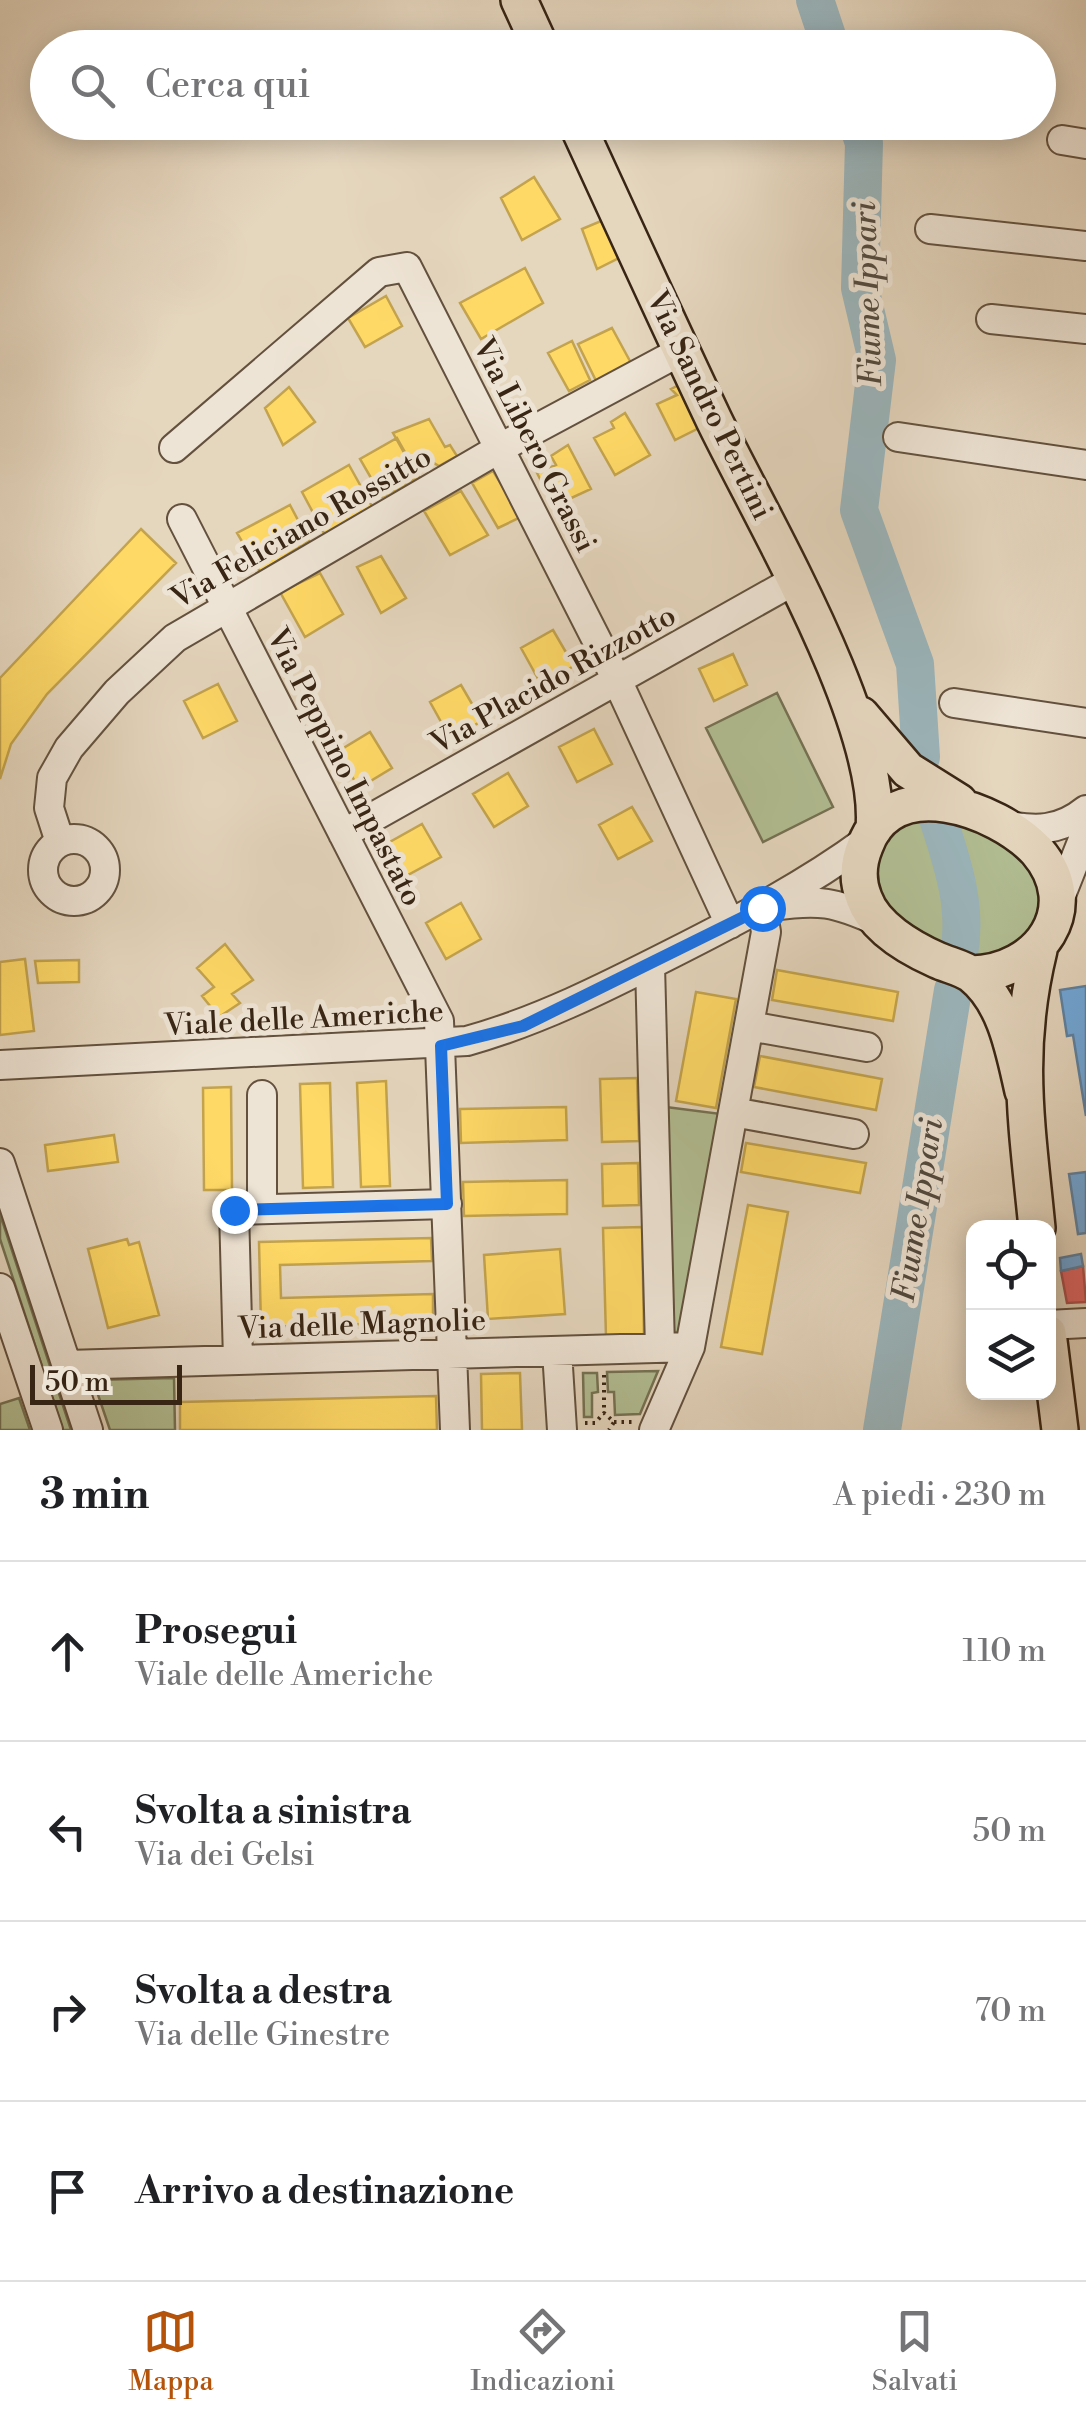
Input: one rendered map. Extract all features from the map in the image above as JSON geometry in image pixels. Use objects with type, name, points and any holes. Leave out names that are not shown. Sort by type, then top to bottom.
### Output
[{"type":"main road","points":[[519,0],[532,30]]},
{"type":"main road","name":"Via Sandro Pertini","points":[[584,140],[795,580],[842,688]]},
{"type":"main road","points":[[842,688],[908,770],[1028,843],[1063,890],[1041,946],[1022,1028],[1023,1091],[1036,1220]]},
{"type":"main road","points":[[842,688],[876,796],[860,881],[877,921],[934,959],[972,974],[997,974],[1020,965],[1041,946],[1086,928]]},
{"type":"main road","points":[[870,835],[899,808],[917,802],[949,804],[987,819]]},
{"type":"main road","points":[[972,974],[1004,1022],[1023,1091]]},
{"type":"main road","points":[[1056,1398],[1060,1430]]},
{"type":"street","points":[[930,229],[1086,246]]},
{"type":"street","name":"Via Libero Grassi","points":[[174,448],[379,272],[392,266],[406,268],[502,447],[617,680],[730,924]]},
{"type":"street","points":[[991,319],[1086,329]]},
{"type":"street","name":"Via Feliciano Rossitto","points":[[60,842],[49,808],[52,778],[69,748],[117,692],[161,652],[226,605],[502,447],[683,350]]},
{"type":"street","points":[[898,437],[1086,465]]},
{"type":"street","name":"Via Peppino Impastato","points":[[182,519],[439,1022],[455,1430]]},
{"type":"street","name":"Via Placido Rizzotto","points":[[343,834],[795,580]]},
{"type":"street","points":[[954,702],[1086,723]]},
{"type":"street","points":[[987,819],[1035,831],[1053,828],[1086,810]]},
{"type":"street","points":[[1063,890],[1086,832]]},
{"type":"street","points":[[762,908],[870,835]]},
{"type":"street","points":[[762,908],[812,900],[834,902],[877,921]]},
{"type":"street","points":[[646,1424],[690,1347],[766,932],[762,908]]},
{"type":"street","name":"Viale delle Americhe","points":[[14,1064],[441,1046],[523,1026],[762,908]]},
{"type":"street","points":[[650,965],[660,1348]]},
{"type":"street","points":[[749,1026],[867,1047]]},
{"type":"street","points":[[0,1092],[14,1064]]},
{"type":"street","points":[[262,1095],[262,1209]]},
{"type":"street","points":[[733,1112],[854,1134]]},
{"type":"street","points":[[0,1162],[88,1430]]},
{"type":"street","points":[[238,1360],[234,1210],[447,1204]]},
{"type":"street","points":[[0,1288],[48,1430]]},
{"type":"street","points":[[1056,1325],[1086,1323]]},
{"type":"street","name":"Via delle Magnolie","points":[[67,1365],[690,1347]]},
{"type":"street","points":[[558,1351],[574,1428]]},
{"type":"path","points":[[604,1366],[604,1413],[614,1422],[646,1424]]},
{"type":"path","points":[[600,1430],[595,1419],[604,1413]]},
{"type":"path","points":[[609,1430],[614,1422]]},
{"type":"path","points":[[638,1430],[646,1424]]},
{"type":"green space","points":[[777,693],[833,807],[763,842],[706,728]]},
{"type":"green space","points":[[944,813],[1019,851],[1035,874],[1039,909],[1023,938],[1010,948],[973,957],[954,952],[894,912],[878,888],[878,860],[896,825]]},
{"type":"green space","points":[[666,1107],[721,1114],[680,1333],[674,1333]]},
{"type":"green space","points":[[0,1214],[71,1430],[63,1430],[0,1239]]},
{"type":"green space","points":[[658,1371],[640,1414],[615,1415],[614,1392],[608,1392],[607,1372]]},
{"type":"green space","points":[[583,1373],[597,1373],[598,1392],[592,1393],[592,1417],[584,1417]]},
{"type":"green space","points":[[174,1378],[175,1430],[110,1430],[93,1380]]},
{"type":"green space","points":[[19,1398],[30,1430],[0,1430],[0,1404]]},
{"type":"building: Abitazioni","points":[[534,177],[560,219],[522,240],[501,198]]},
{"type":"building: Abitazioni","points":[[608,218],[627,254],[597,269],[582,229]]},
{"type":"building: Abitazioni","points":[[525,268],[543,303],[481,339],[460,303]]},
{"type":"building: Abitazioni","points":[[386,296],[402,326],[365,347],[348,318]]},
{"type":"building: Abitazioni","points":[[612,328],[637,374],[602,393],[578,344]]},
{"type":"building: Abitazioni","points":[[572,341],[590,380],[569,391],[548,353]]},
{"type":"building: Abitazioni","points":[[685,382],[707,424],[675,440],[657,404],[677,395],[671,389]]},
{"type":"building: Abitazioni","points":[[289,387],[315,422],[283,445],[265,408]]},
{"type":"building: Abitazioni","points":[[625,413],[650,455],[615,475],[594,438],[614,428],[611,422]]},
{"type":"building: Abitazioni","points":[[429,419],[445,447],[450,445],[457,456],[439,466],[425,458],[411,465],[393,433]]},
{"type":"building: Abitazioni","points":[[397,438],[419,477],[382,497],[360,459]]},
{"type":"building: Abitazioni","points":[[568,445],[591,489],[554,506],[537,473],[556,465],[551,456]]},
{"type":"building: Abitazioni","points":[[349,465],[374,510],[325,535],[302,492]]},
{"type":"building: Abitazioni","points":[[493,471],[521,517],[498,528],[472,483]]},
{"type":"building: Abitazioni","points":[[461,491],[488,535],[450,555],[424,511]]},
{"type":"building: Abitazioni","points":[[290,505],[309,541],[260,572],[237,533]]},
{"type":"building: Abitazioni","points":[[141,529],[176,563],[47,694],[11,744],[0,779],[0,678]]},
{"type":"building: Abitazioni","points":[[381,556],[406,598],[381,613],[357,567]]},
{"type":"building: Abitazioni","points":[[320,573],[343,614],[305,637],[280,592]]},
{"type":"building: Abitazioni","points":[[553,630],[574,666],[541,684],[521,648]]},
{"type":"building: Abitazioni","points":[[733,654],[747,685],[714,701],[699,669]]},
{"type":"building: Abitazioni","points":[[218,684],[237,721],[203,738],[184,701]]},
{"type":"building: Abitazioni","points":[[461,685],[482,721],[450,738],[430,702]]},
{"type":"building: Abitazioni","points":[[594,729],[612,764],[577,782],[559,747]]},
{"type":"building: Abitazioni","points":[[370,732],[392,768],[359,788],[337,752]]},
{"type":"building: Abitazioni","points":[[508,773],[528,806],[494,827],[473,794]]},
{"type":"building: Abitazioni","points":[[632,807],[652,841],[618,859],[599,825]]},
{"type":"building: Abitazioni","points":[[422,824],[441,857],[406,876],[388,843]]},
{"type":"building: Abitazioni","points":[[461,903],[481,939],[446,959],[426,923]]},
{"type":"building: Abitazioni","points":[[225,944],[253,980],[232,994],[240,1003],[219,1017],[202,996],[214,987],[197,968]]},
{"type":"building: Abitazioni","points":[[25,959],[34,1031],[0,1035],[0,962]]},
{"type":"building: Abitazioni","points":[[79,960],[79,982],[38,983],[35,961]]},
{"type":"building: Abitazioni","points":[[777,970],[898,992],[893,1021],[772,1000]]},
{"type":"building: Abitazioni","points":[[696,992],[736,999],[716,1108],[676,1101]]},
{"type":"building: Abitazioni","points":[[760,1056],[882,1079],[876,1110],[754,1087]]},
{"type":"building: Abitazioni","points":[[637,1078],[639,1141],[602,1142],[600,1079]]},
{"type":"building: Abitazioni","points":[[386,1081],[390,1186],[361,1187],[357,1083]]},
{"type":"building: Abitazioni","points":[[330,1083],[333,1187],[303,1188],[300,1084]]},
{"type":"building: Abitazioni","points":[[231,1087],[232,1190],[204,1190],[203,1088]]},
{"type":"building: Abitazioni","points":[[566,1107],[567,1140],[461,1143],[460,1109]]},
{"type":"building: Abitazioni","points":[[114,1135],[118,1162],[48,1171],[45,1145]]},
{"type":"building: Abitazioni","points":[[746,1143],[866,1163],[860,1193],[741,1172]]},
{"type":"building: Abitazioni","points":[[638,1163],[639,1205],[603,1206],[602,1164]]},
{"type":"building: Abitazioni","points":[[567,1180],[567,1214],[464,1216],[463,1182]]},
{"type":"building: Abitazioni","points":[[748,1205],[788,1212],[762,1354],[721,1347]]},
{"type":"building: Abitazioni","points":[[642,1227],[644,1336],[606,1337],[603,1228]]},
{"type":"building: Abitazioni","points":[[431,1238],[432,1261],[280,1265],[281,1298],[433,1294],[433,1322],[261,1327],[259,1242]]},
{"type":"building: Abitazioni","points":[[127,1239],[129,1245],[139,1242],[159,1315],[108,1328],[88,1249]]},
{"type":"building: Abitazioni","points":[[560,1249],[565,1314],[488,1319],[484,1255]]},
{"type":"building: Abitazioni","points":[[520,1373],[522,1430],[482,1430],[481,1374]]},
{"type":"building: Abitazioni","points":[[436,1396],[437,1430],[180,1430],[180,1402]]},
{"type":"building: Negozi","points":[[1083,1266],[1086,1302],[1067,1303],[1061,1271]]},
{"type":"building: Scuole","points":[[1086,986],[1086,1116],[1073,1035],[1067,1036],[1060,990]]},
{"type":"building: Scuole","points":[[1086,1172],[1086,1233],[1078,1234],[1069,1174]]},
{"type":"building: Scuole","points":[[1081,1254],[1083,1266],[1061,1271],[1060,1258]]},
{"type":"waterway","name":"Fiume Ippari","points":[[815,0],[825,30]]},
{"type":"waterway","name":"Fiume Ippari","points":[[863,140],[860,288],[877,360],[859,510],[915,664],[921,757]]},
{"type":"waterway","name":"Fiume Ippari","points":[[936,812],[960,899],[959,954]]},
{"type":"waterway","name":"Fiume Ippari","points":[[882,1430],[953,990]]},
{"type":"route","points":[[234,1210],[447,1204],[441,1046],[523,1026],[762,908]]}]
